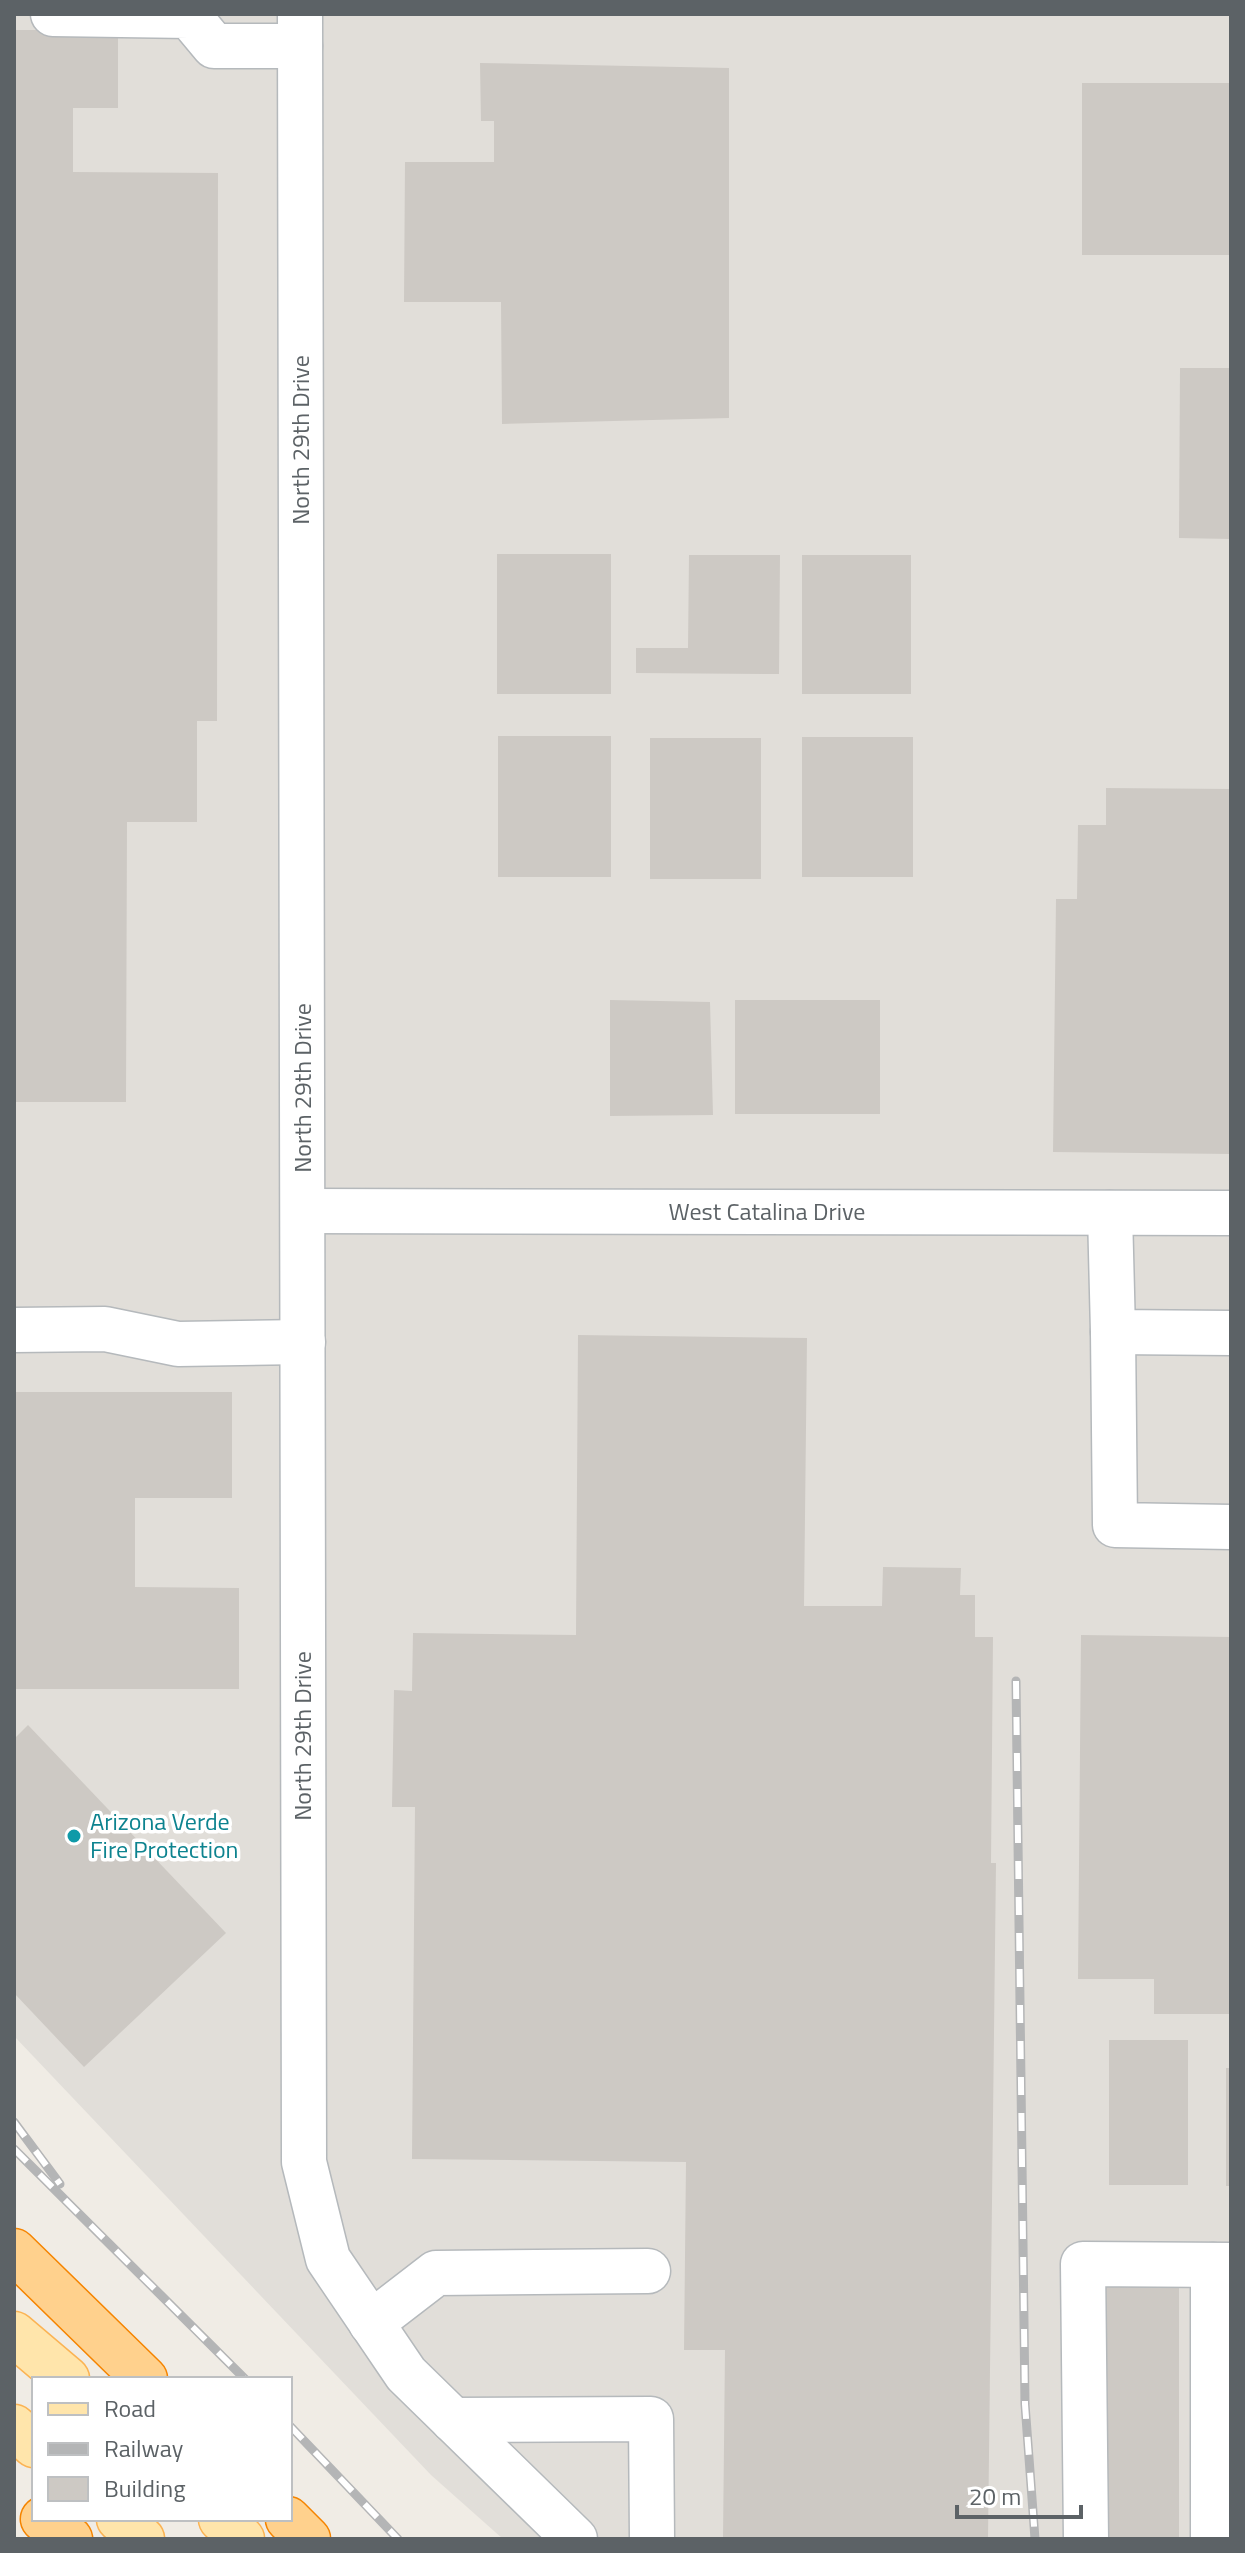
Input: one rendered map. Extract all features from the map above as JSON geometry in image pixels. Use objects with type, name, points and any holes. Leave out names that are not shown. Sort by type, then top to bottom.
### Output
[{"type":"highway","points":[[14,2251],[143,2377]]},
{"type":"highway","points":[[14,2498],[32,2511]]},
{"type":"highway","points":[[46,2521],[70,2539]]},
{"type":"highway","points":[[290,2521],[308,2539]]},
{"type":"main road","points":[[14,2334],[65,2377]]},
{"type":"main road","points":[[14,2427],[32,2443]]},
{"type":"main road","points":[[121,2521],[142,2539]]},
{"type":"main road","points":[[223,2521],[242,2539]]},
{"type":"street","points":[[53,14],[189,16],[214,46],[300,30]]},
{"type":"street","name":"North 29th Drive","points":[[300,30],[304,2162],[328,2259],[406,2374],[575,2539]]},
{"type":"street","name":"West Catalina Drive","points":[[303,1211],[1231,1213]]},
{"type":"street","points":[[1110,1213],[1115,1525],[1231,1527]]},
{"type":"street","points":[[14,1330],[105,1329],[178,1344],[303,1342]]},
{"type":"street","points":[[1113,1332],[1231,1333]]},
{"type":"street","points":[[1086,2539],[1083,2264],[1222,2265],[1213,2539]]},
{"type":"street","points":[[371,2323],[436,2273],[648,2271]]},
{"type":"street","points":[[453,2420],[651,2419],[652,2539]]},
{"type":"shaded area","points":[[14,14],[1231,14],[1231,2539],[503,2539],[431,2475],[14,2036]]},
{"type":"building","points":[[14,30],[118,30],[118,108],[73,108],[73,172],[218,173],[217,721],[197,721],[197,822],[127,822],[126,1102],[14,1102]]},
{"type":"building","points":[[480,63],[729,68],[729,418],[502,424],[501,302],[404,302],[405,162],[494,162],[494,121],[481,121]]},
{"type":"building","points":[[1082,83],[1231,83],[1231,255],[1082,255]]},
{"type":"building","points":[[1180,368],[1231,368],[1231,539],[1179,538]]},
{"type":"building","points":[[497,554],[611,554],[611,694],[497,694]]},
{"type":"building","points":[[689,555],[780,555],[779,674],[636,673],[636,648],[688,648]]},
{"type":"building","points":[[802,555],[911,555],[911,694],[802,694]]},
{"type":"building","points":[[498,736],[611,736],[611,877],[498,877]]},
{"type":"building","points":[[802,737],[913,737],[913,877],[802,877]]},
{"type":"building","points":[[650,738],[761,738],[761,879],[650,879]]},
{"type":"building","points":[[1106,788],[1231,789],[1231,1154],[1053,1152],[1056,899],[1077,899],[1078,825],[1106,825]]},
{"type":"building","points":[[610,1000],[710,1002],[713,1115],[610,1116]]},
{"type":"building","points":[[735,1000],[880,1000],[880,1114],[735,1114]]},
{"type":"building","points":[[578,1335],[807,1338],[804,1606],[882,1606],[883,1567],[961,1568],[960,1595],[975,1595],[975,1637],[993,1637],[991,1863],[996,1863],[988,2539],[723,2539],[725,2350],[684,2350],[686,2162],[412,2159],[415,1807],[392,1807],[394,1690],[412,1691],[413,1633],[576,1635]]},
{"type":"building","points":[[14,1392],[232,1392],[232,1498],[135,1498],[135,1587],[239,1588],[239,1689],[14,1689]]},
{"type":"building","points":[[1081,1635],[1231,1637],[1231,2014],[1154,2014],[1154,1979],[1078,1979]]},
{"type":"building","name":"Arizona Verde Fire Protection","points":[[28,1725],[226,1933],[84,2067],[14,1993],[14,1739]]},
{"type":"building","points":[[1109,2040],[1188,2040],[1188,2185],[1109,2185]]},
{"type":"building","points":[[1226,2068],[1231,2068],[1231,2186],[1226,2186]]},
{"type":"building","points":[[1100,2278],[1179,2278],[1179,2539],[1100,2539]]},
{"type":"railway","points":[[1016,1681],[1025,2404],[1035,2539]]},
{"type":"railway","points":[[14,2122],[60,2184]]},
{"type":"railway","points":[[14,2149],[243,2377]]},
{"type":"railway","points":[[292,2428],[398,2539]]},
{"type":"place","name":"Arizona Verde Fire Protection","points":[[74,1836]]}]
